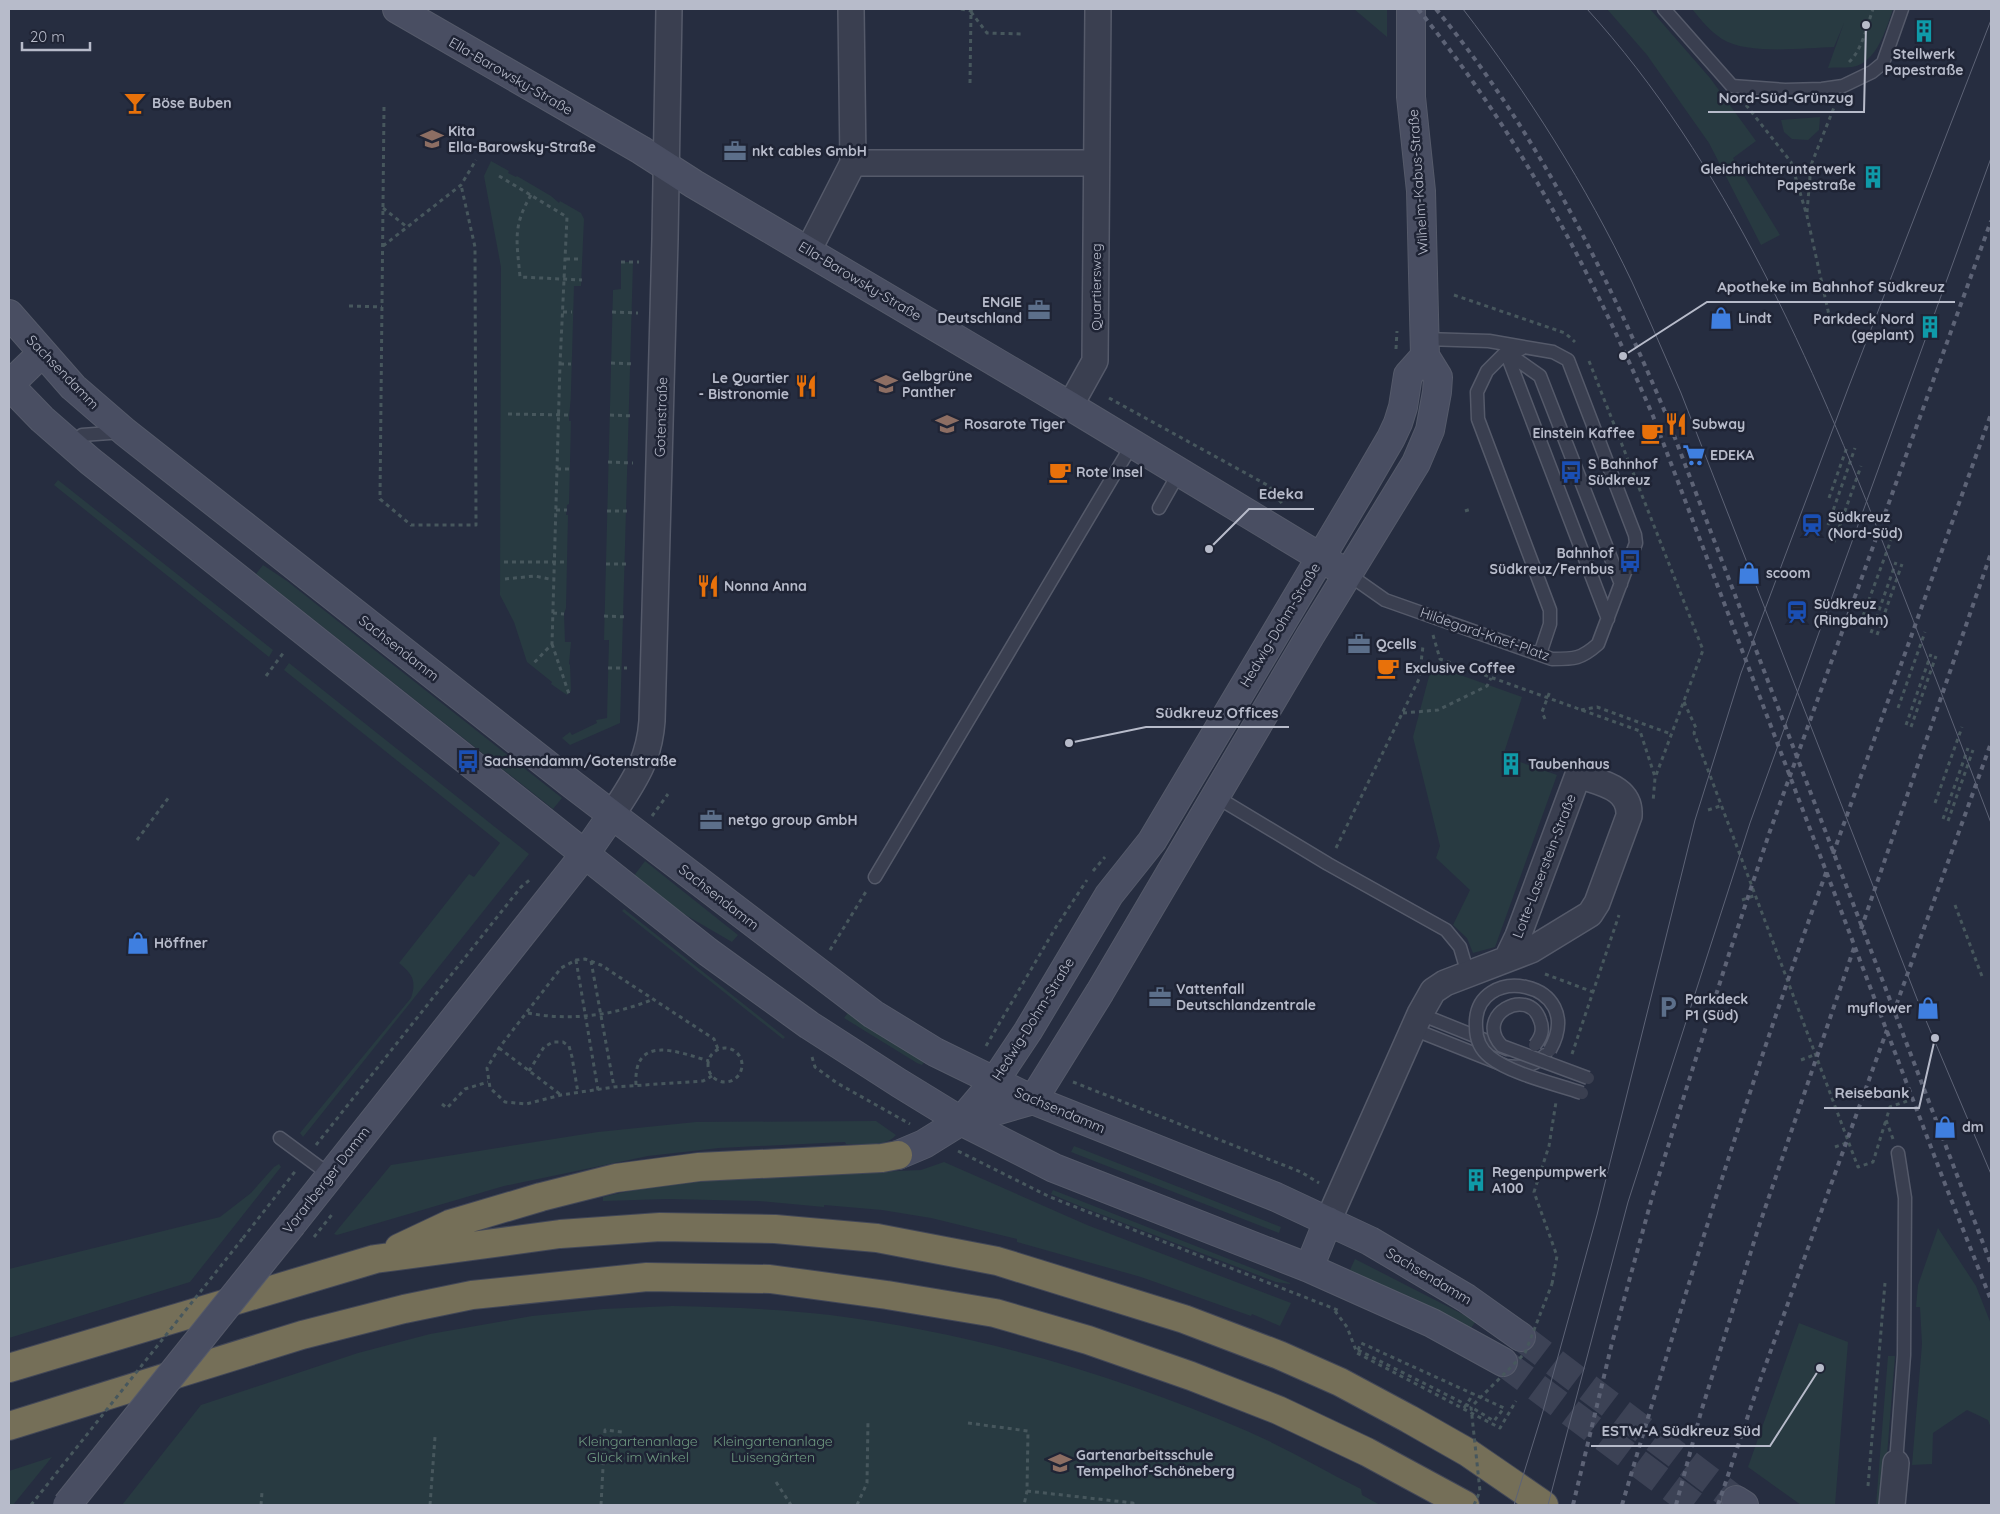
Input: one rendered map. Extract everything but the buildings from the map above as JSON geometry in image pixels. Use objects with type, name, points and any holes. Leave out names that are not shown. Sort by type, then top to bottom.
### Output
[{"type":"highway","points":[[9,1368],[374,1259],[450,1224],[541,1197],[616,1178],[699,1167],[882,1158],[898,1155]]},
{"type":"highway","points":[[374,1259],[560,1234],[660,1227],[775,1229],[877,1238],[997,1261],[1184,1319],[1279,1355],[1332,1378],[1467,1452],[1544,1505]]},
{"type":"highway","points":[[9,1426],[302,1335],[404,1309],[472,1295],[647,1277],[770,1279],[887,1295],[995,1313],[1088,1340],[1191,1376],[1278,1410],[1367,1452],[1465,1505]]},
{"type":"street","name":"Ella-Barowsky-Straße","points":[[397,9],[808,251],[1076,395],[1133,443],[1348,574]]},
{"type":"street","name":"Gotenstraße","points":[[612,815],[639,773],[646,757],[650,740],[667,167],[668,9]]},
{"type":"street","points":[[808,251],[853,163],[851,9]]},
{"type":"street","name":"Quartiersweg","points":[[1076,395],[1095,361],[1098,9]]},
{"type":"street","name":"Wilhelm-Kabus-Straße","points":[[1348,574],[1416,463],[1430,430],[1435,410],[1438,377],[1425,347],[1421,192],[1411,97],[1411,9]]},
{"type":"street","points":[[853,163],[1096,163]]},
{"type":"street","name":"Sachsendamm","points":[[9,314],[83,397],[125,432],[612,815],[873,1014],[935,1052],[1033,1100],[1276,1196],[1370,1241],[1435,1278],[1520,1336]]},
{"type":"street","points":[[1321,557],[1391,438],[1403,407],[1408,375],[1425,347]]},
{"type":"street","points":[[42,353],[9,385],[70,445],[708,952],[809,1025],[961,1121],[1062,1172],[1309,1268],[1432,1323],[1503,1362]]},
{"type":"street","name":"Hedwig-Dohm-Straße","points":[[961,1121],[994,1082],[1028,1031],[1109,895],[1152,841],[1321,557]]},
{"type":"street","points":[[898,1155],[924,1144],[961,1121],[1033,1100],[1105,984],[1348,574]]},
{"type":"street","name":"Lotte-Laserstein-Straße","points":[[1328,1221],[1417,1022],[1433,991],[1445,983],[1531,950],[1590,914],[1597,902],[1629,816],[1630,807],[1627,799],[1618,790],[1578,774],[1518,936],[1507,959]]},
{"type":"street","name":"Vorarlberger Damm","points":[[67,1505],[585,854],[612,815]]},
{"type":"street","points":[[1309,1268],[1328,1221]]},
{"type":"street","points":[[1892,1505],[1896,1463]]},
{"type":"lane","points":[[1664,9],[1732,86],[1785,90],[1822,89],[1843,86],[1872,72],[1882,64],[1902,9]]},
{"type":"lane","name":"Hildegard-Knef-Platz","points":[[1348,574],[1385,600],[1552,659],[1571,658],[1585,655],[1598,644],[1636,543],[1635,535],[1579,386],[1568,360],[1564,356],[1553,352],[1489,341],[1425,347]]},
{"type":"lane","points":[[1489,341],[1540,376],[1621,584]]},
{"type":"lane","points":[[1527,348],[1506,352],[1487,371],[1477,392],[1478,419],[1550,610],[1550,624],[1540,654]]},
{"type":"lane","points":[[1506,352],[1608,619]]},
{"type":"lane","points":[[70,445],[82,435],[125,432]]},
{"type":"lane","points":[[875,877],[1133,443]]},
{"type":"lane","points":[[1159,508],[1180,471]]},
{"type":"lane","points":[[1215,796],[1328,864],[1446,930],[1460,947],[1468,974]]},
{"type":"lane","points":[[1417,1022],[1506,1066],[1515,1067],[1532,1064],[1542,1059],[1550,1050],[1556,1039],[1558,1022],[1556,1012],[1545,996],[1535,989],[1516,985],[1497,990],[1485,1000],[1478,1011],[1476,1024],[1478,1040],[1488,1056],[1497,1062],[1526,1074],[1582,1093]]},
{"type":"lane","points":[[1417,1022],[1512,1051],[1527,1050],[1535,1045],[1542,1031],[1542,1024],[1536,1012],[1530,1007],[1521,1004],[1512,1005],[1502,1010],[1497,1017],[1494,1029],[1496,1038],[1502,1046],[1588,1078]]},
{"type":"lane","points":[[280,1138],[330,1176]]},
{"type":"lane","points":[[1896,1463],[1904,1355],[1905,1198],[1898,1153]]},
{"type":"path","points":[[961,9],[972,10]]},
{"type":"path","points":[[1847,64],[1854,57],[1873,9]]},
{"type":"path","points":[[972,10],[987,33],[1022,34]]},
{"type":"path","points":[[970,84],[972,10]]},
{"type":"path","points":[[1732,86],[1791,162],[1807,216],[1829,315],[1814,321]]},
{"type":"path","points":[[1807,216],[1811,165],[1843,86]]},
{"type":"path","points":[[384,107],[380,499],[411,525],[476,525],[475,247],[461,185]]},
{"type":"path","points":[[382,246],[461,185],[476,160]]},
{"type":"path","points":[[499,176],[567,217],[560,364],[552,644],[568,694]]},
{"type":"path","points":[[531,195],[518,220],[516,232],[520,277],[582,280]]},
{"type":"path","points":[[383,207],[407,227]]},
{"type":"path","points":[[566,259],[581,259]]},
{"type":"path","points":[[621,262],[639,262]]},
{"type":"path","points":[[1454,295],[1565,333],[1580,347]]},
{"type":"path","points":[[350,306],[382,307]]},
{"type":"path","points":[[562,312],[572,312]]},
{"type":"path","points":[[612,312],[638,313]]},
{"type":"path","points":[[1396,357],[1397,323]]},
{"type":"path","points":[[1440,659],[1640,731],[1655,778],[1703,650],[1586,354]]},
{"type":"path","points":[[611,363],[635,364]]},
{"type":"path","points":[[560,364],[571,364]]},
{"type":"path","points":[[1076,395],[1269,486],[1285,508]]},
{"type":"path","points":[[508,414],[569,416]]},
{"type":"path","points":[[610,416],[634,416]]},
{"type":"path","points":[[1828,498],[1847,448]]},
{"type":"path","points":[[1828,525],[1855,448]]},
{"type":"path","points":[[608,462],[633,463]]},
{"type":"path","points":[[1834,542],[1861,466]]},
{"type":"path","points":[[557,469],[569,469]]},
{"type":"path","points":[[1465,511],[1471,509]]},
{"type":"path","points":[[556,510],[567,510]]},
{"type":"path","points":[[607,511],[632,511]]},
{"type":"path","points":[[1864,616],[1891,540]]},
{"type":"path","points":[[504,562],[566,562]]},
{"type":"path","points":[[1871,633],[1896,562]]},
{"type":"path","points":[[606,564],[630,564]]},
{"type":"path","points":[[1877,635],[1902,564]]},
{"type":"path","points":[[505,579],[535,576],[554,580]]},
{"type":"path","points":[[553,614],[564,614]]},
{"type":"path","points":[[604,616],[628,617]]},
{"type":"path","points":[[1898,708],[1925,632]]},
{"type":"path","points":[[532,665],[552,644]]},
{"type":"path","points":[[1328,864],[1419,679],[1423,646]]},
{"type":"path","points":[[266,676],[284,652]]},
{"type":"path","points":[[1906,725],[1931,654]]},
{"type":"path","points":[[1911,727],[1936,656]]},
{"type":"path","points":[[608,668],[627,668]]},
{"type":"path","points":[[1402,713],[1438,710],[1487,686],[1491,678]]},
{"type":"path","points":[[1545,719],[1542,712],[1550,691]]},
{"type":"path","points":[[1684,702],[1696,728],[1694,733],[1723,805],[1858,1167],[1873,1162],[1890,1106],[1907,1100]]},
{"type":"path","points":[[1581,710],[1597,707],[1671,734]]},
{"type":"path","points":[[1935,803],[1962,727]]},
{"type":"path","points":[[1943,819],[1968,748]]},
{"type":"path","points":[[1948,821],[1973,750]]},
{"type":"path","points":[[137,840],[170,797]]},
{"type":"path","points":[[1708,810],[1723,805]]},
{"type":"path","points":[[30,1505],[521,887],[537,872]]},
{"type":"path","points":[[830,950],[875,877]]},
{"type":"path","points":[[1742,900],[1756,895]]},
{"type":"path","points":[[1954,905],[1983,979]]},
{"type":"path","points":[[1571,1058],[1622,908]]},
{"type":"path","points":[[712,1076],[703,1081],[614,1087],[561,1095],[526,1104],[505,1102],[490,1088],[487,1068],[499,1048],[561,968],[576,960],[585,959],[591,960],[714,1039],[718,1049]]},
{"type":"path","points":[[576,960],[598,1090]]},
{"type":"path","points":[[591,960],[614,1087]]},
{"type":"path","points":[[1541,972],[1593,992]]},
{"type":"path","points":[[528,1013],[546,1017],[586,1017],[635,1006],[651,1000]]},
{"type":"path","points":[[983,1050],[998,1026]]},
{"type":"path","points":[[529,1071],[544,1047],[553,1042],[563,1042],[569,1046],[578,1093]]},
{"type":"path","points":[[499,1048],[561,1095]]},
{"type":"path","points":[[729,1048],[739,1054],[743,1064],[742,1070],[736,1079],[730,1082],[719,1081],[712,1076],[708,1068],[709,1061],[718,1049],[729,1048]]},
{"type":"path","points":[[636,1085],[635,1070],[642,1058],[654,1050],[669,1049],[709,1061]]},
{"type":"path","points":[[1801,1060],[1816,1054]]},
{"type":"path","points":[[815,1067],[837,1083],[884,1109]]},
{"type":"path","points":[[442,1104],[447,1108],[465,1089],[488,1082]]},
{"type":"path","points":[[1099,1091],[1301,1172]]},
{"type":"path","points":[[1471,1407],[1525,1354],[1552,1284],[1557,1256],[1534,1192],[1549,1146],[1558,1096]]},
{"type":"path","points":[[1886,1120],[1898,1153]]},
{"type":"path","points":[[1836,1147],[1849,1142]]},
{"type":"path","points":[[1002,1174],[1050,1197],[1334,1309],[1347,1327],[1357,1353],[1500,1428],[1516,1401]]},
{"type":"path","points":[[1361,1343],[1474,1393],[1504,1408],[1494,1421],[1471,1407],[1358,1350],[1361,1343]]},
{"type":"path","points":[[1868,1474],[1878,1360]]},
{"type":"path","points":[[1464,1408],[1474,1393]]},
{"type":"path","points":[[1471,1407],[1480,1490],[1474,1505]]},
{"type":"path","points":[[857,1505],[867,1483],[868,1420]]},
{"type":"path","points":[[968,1423],[1028,1431],[1027,1490],[1024,1505]]},
{"type":"path","points":[[601,1505],[605,1430],[622,1432]]},
{"type":"path","points":[[430,1505],[435,1437]]},
{"type":"path","points":[[776,1482],[791,1505]]},
{"type":"path","points":[[1027,1490],[1132,1503],[1132,1505]]},
{"type":"path","points":[[261,1505],[262,1492]]},
{"type":"green space","points":[[1354,9],[1387,9],[1387,37]]},
{"type":"green space","points":[[1607,9],[1650,9],[1710,78],[1756,141],[1733,158],[1780,235],[1761,245],[1709,143],[1647,55]]},
{"type":"green space","points":[[1692,9],[1893,9],[1879,44],[1868,59],[1852,67],[1828,68],[1844,23],[1834,47],[1761,49],[1733,44],[1722,39]]},
{"type":"green space","points":[[1820,117],[1819,130],[1808,140],[1792,139],[1784,132],[1781,120]]},
{"type":"green space","points":[[491,161],[509,171],[508,173],[517,176],[551,196],[559,203],[560,201],[581,213],[584,219],[581,286],[574,286],[569,417],[569,421],[571,421],[569,504],[567,505],[566,515],[568,515],[566,608],[564,614],[565,642],[571,642],[569,664],[571,691],[567,695],[551,684],[552,682],[527,662],[514,622],[500,595],[501,267],[484,176]]},
{"type":"green space","points":[[621,262],[633,262],[620,723],[570,745],[562,738],[570,732],[572,735],[597,723],[596,720],[607,718],[609,640],[604,640],[613,290],[621,289]]},
{"type":"green space","points":[[58,480],[273,650],[269,657],[54,485]]},
{"type":"green space","points":[[263,565],[287,581],[562,798],[553,809],[256,574]]},
{"type":"green space","points":[[289,663],[529,854],[303,1137],[300,1133],[411,998],[413,992],[412,978],[399,963],[469,874],[474,877],[500,843],[284,670]]},
{"type":"green space","points":[[1432,665],[1522,697],[1503,756],[1557,775],[1495,947],[1473,953],[1467,938],[1453,925],[1470,890],[1436,858],[1440,846],[1413,737]]},
{"type":"green space","points":[[645,861],[738,935],[732,942],[670,906],[633,877]]},
{"type":"green space","points":[[624,909],[785,1037],[783,1039],[622,911]]},
{"type":"green space","points":[[848,1013],[928,1058],[922,1065],[917,1063],[844,1018]]},
{"type":"green space","points":[[876,1121],[896,1135],[880,1144],[846,1144],[845,1142],[719,1148],[648,1156],[504,1186],[337,1235],[334,1234],[391,1165],[598,1132],[696,1122]]},
{"type":"green space","points":[[1074,1146],[1281,1227],[1279,1233],[1071,1152]]},
{"type":"green space","points":[[944,1162],[1087,1225],[1291,1303],[1280,1326],[1252,1314],[1251,1316],[1141,1277],[1017,1242],[1017,1239],[931,1218],[882,1210],[758,1201],[667,1199],[603,1201],[603,1197],[650,1186],[706,1179],[921,1170]]},
{"type":"green space","points":[[279,1164],[281,1167],[190,1282],[9,1338],[9,1269],[220,1217],[251,1193],[274,1167]]},
{"type":"green space","points":[[1053,1190],[1290,1284],[1276,1282],[1082,1207],[1051,1194]]},
{"type":"green space","points":[[1938,1228],[1976,1286],[1991,1324],[1991,1428],[1988,1420],[1967,1410],[1933,1433],[1932,1464],[1912,1465],[1922,1344],[1920,1307],[1916,1307],[1918,1285]]},
{"type":"green space","points":[[1355,1259],[1476,1321],[1471,1328],[1411,1297],[1349,1272]]},
{"type":"green space","points":[[672,1306],[791,1311],[830,1315],[937,1333],[1043,1358],[1146,1391],[1247,1431],[1361,1489],[1362,1495],[1380,1505],[122,1505],[201,1405],[358,1353],[430,1334],[532,1316],[603,1309]]},
{"type":"green space","points":[[1799,1323],[1848,1342],[1835,1505],[1801,1505],[1748,1467]]},
{"type":"green space","points":[[1888,1356],[1895,1356],[1883,1505],[1876,1505]]},
{"type":"green space","points":[[52,1457],[13,1505],[9,1505],[9,1471]]},
{"type":"tunnel","points":[[1521,1337],[1736,1500]]},
{"type":"tunnel","points":[[1503,1362],[1694,1505]]},
{"type":"tram line","points":[[1463,9],[1555,141],[1595,210],[1638,296],[1681,393],[1919,1004],[1991,1174]]},
{"type":"tram line","points":[[1587,9],[1636,68],[1682,131],[1723,198],[1761,267],[1796,338],[1859,482],[1991,823]]},
{"type":"tram line","points":[[1514,1505],[1543,1411],[1597,1215],[1695,820],[1741,673],[1849,386],[1991,20]]},
{"type":"tram line","points":[[1548,1505],[1628,1202],[1750,823],[1991,158]]},
{"type":"railway","points":[[1418,9],[1489,105],[1550,204],[1629,361],[1653,416],[1945,1184],[1991,1300]]},
{"type":"railway","points":[[1436,9],[1472,55],[1536,152],[1592,254],[1642,359],[1665,412],[1991,1264]]},
{"type":"railway","points":[[1573,1505],[1612,1343],[1653,1194],[1729,954],[1770,831],[1991,221]]},
{"type":"railway","points":[[1833,854],[1991,414]]},
{"type":"railway","points":[[1861,929],[1991,553]]},
{"type":"railway","points":[[1893,1014],[1991,743]]},
{"type":"railway","points":[[1622,1505],[1720,1186],[1772,1027],[1827,870]]},
{"type":"railway","points":[[1676,1505],[1701,1412],[1758,1229],[1855,945]]},
{"type":"railway","points":[[1718,1505],[1758,1386],[1887,1030]]},
{"type":"place","name":"Nord-Süd-Grünzug","points":[[1866,25]]},
{"type":"place","name":"Stellwerk Papestraße","points":[[1924,31]]},
{"type":"place","name":"Böse Buben","points":[[135,103]]},
{"type":"place","name":"Kita Ella-Barowsky-Straße","points":[[432,139]]},
{"type":"place","name":"nkt cables GmbH","points":[[735,151]]},
{"type":"place","name":"Gleichrichterunterwerk Papestraße","points":[[1873,177]]},
{"type":"place","name":"ENGIE Deutschland","points":[[1039,310]]},
{"type":"place","name":"Lindt","points":[[1721,318]]},
{"type":"place","name":"Parkdeck Nord (geplant)","points":[[1930,327]]},
{"type":"place","name":"Apotheke im Bahnhof Südkreuz","points":[[1623,356]]},
{"type":"place","name":"Gelbgrüne Panther","points":[[886,384]]},
{"type":"place","name":"Le Quartier - Bistronomie","points":[[806,386]]},
{"type":"place","name":"Rosarote Tiger","points":[[947,424]]},
{"type":"place","name":"Subway","points":[[1676,424]]},
{"type":"place","name":"Einstein Kaffee","points":[[1652,433]]},
{"type":"place","name":"EDEKA","points":[[1694,455]]},
{"type":"place","name":"Rote Insel","points":[[1060,472]]},
{"type":"place","name":"S Bahnhof Südkreuz","points":[[1571,472]]},
{"type":"place","name":"Südkreuz (Nord-Süd)","points":[[1812,525]]},
{"type":"place","name":"Edeka","points":[[1209,549]]},
{"type":"place","name":"Bahnhof Südkreuz/Fernbus","points":[[1630,561]]},
{"type":"place","name":"scoom","points":[[1749,573]]},
{"type":"place","name":"Nonna Anna","points":[[708,586]]},
{"type":"place","name":"Südkreuz (Ringbahn)","points":[[1797,612]]},
{"type":"place","name":"Qcells","points":[[1359,644]]},
{"type":"place","name":"Exclusive Coffee","points":[[1388,668]]},
{"type":"place","name":"Südkreuz Offices","points":[[1069,743]]},
{"type":"place","name":"Sachsendamm/Gotenstraße","points":[[468,761]]},
{"type":"place","name":"Taubenhaus","points":[[1511,764]]},
{"type":"place","name":"netgo group GmbH","points":[[711,820]]},
{"type":"place","name":"Höffner","points":[[138,943]]},
{"type":"place","name":"Vattenfall Deutschlandzentrale","points":[[1160,997]]},
{"type":"place","name":"Parkdeck P1 (Süd)","points":[[1668,1007]]},
{"type":"place","name":"myflower","points":[[1928,1008]]},
{"type":"place","name":"Reisebank","points":[[1935,1038]]},
{"type":"place","name":"dm","points":[[1945,1127]]},
{"type":"place","name":"Regenpumpwerk A100","points":[[1476,1180]]},
{"type":"place","name":"ESTW-A Südkreuz Süd","points":[[1820,1368]]},
{"type":"place","name":"Gartenarbeitsschule Tempelhof-Schöneberg","points":[[1060,1463]]},
{"type":"park label","name":"Kleingartenanlage Glück im Winkel","points":[[638,1449]]},
{"type":"park label","name":"Kleingartenanlage Luisengärten","points":[[773,1449]]}]
